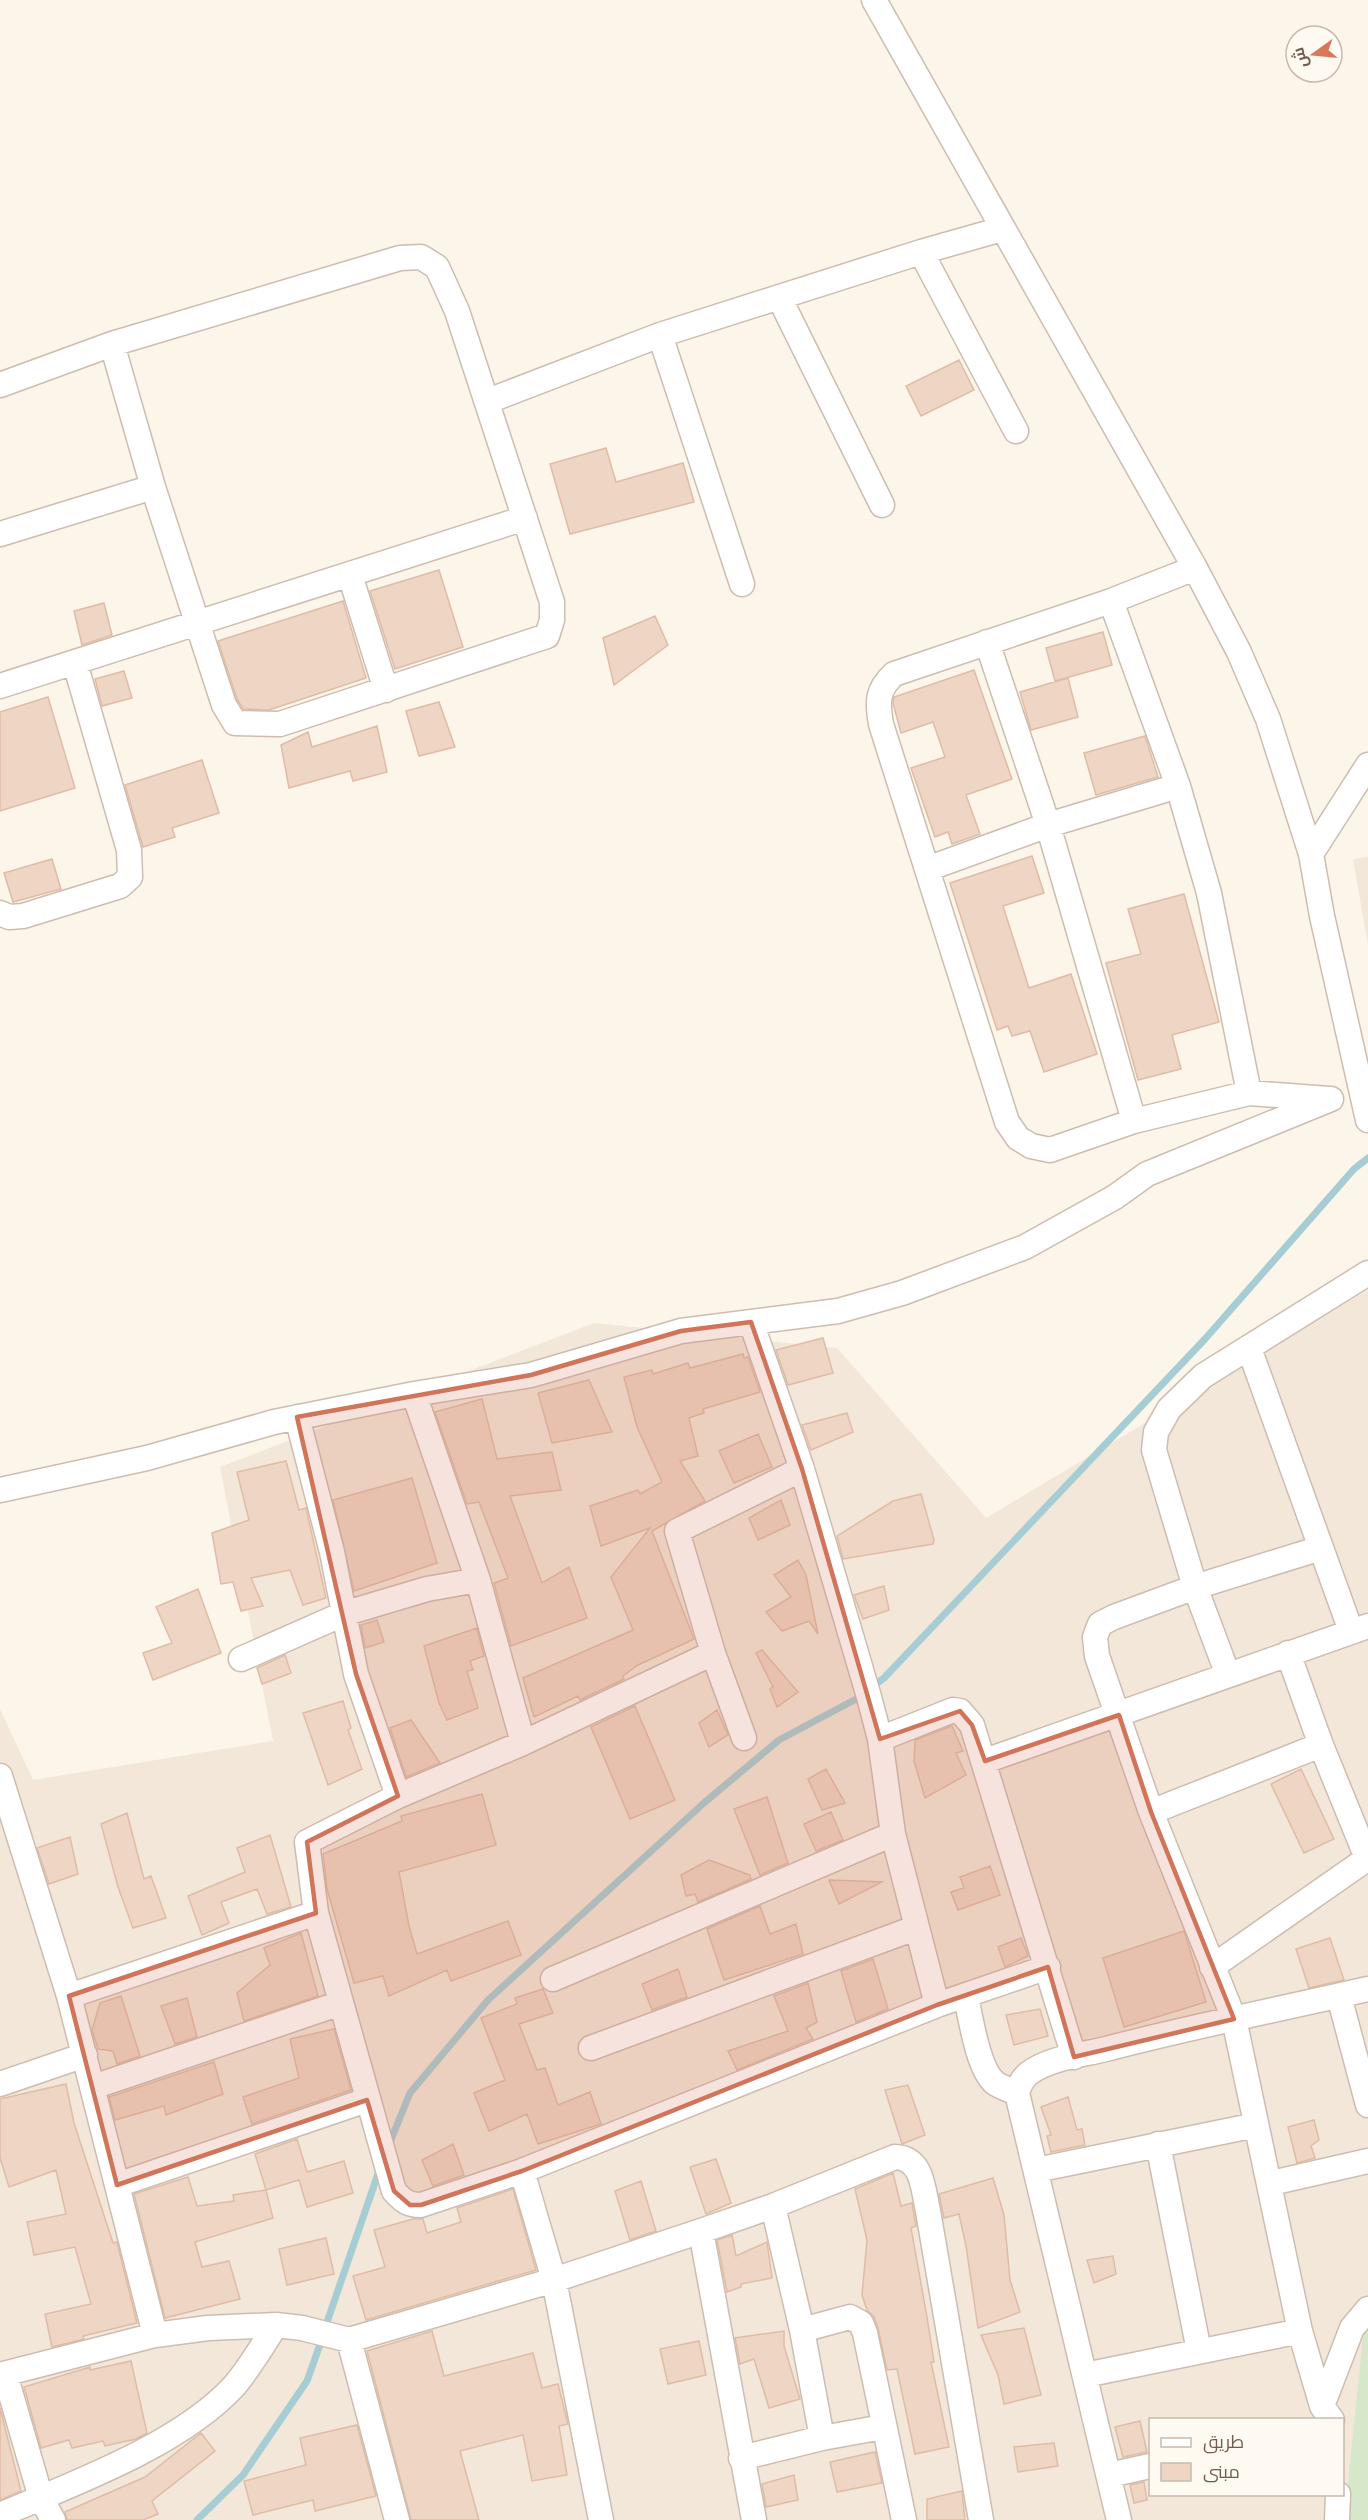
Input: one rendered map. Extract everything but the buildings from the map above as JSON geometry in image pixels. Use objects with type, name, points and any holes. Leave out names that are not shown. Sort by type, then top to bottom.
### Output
[{"type":"street","points":[[874,0],[1195,568],[1239,652],[1268,719],[1311,854],[1368,1120]]},
{"type":"street","points":[[488,401],[660,335],[921,252],[1002,229]]},
{"type":"street","points":[[921,252],[1016,431]]},
{"type":"street","points":[[0,385],[112,344],[400,258],[421,257],[437,267],[449,293],[488,401],[552,602],[552,620],[547,636],[280,724],[235,723],[224,705],[153,487],[112,344]]},
{"type":"street","points":[[779,297],[882,505]]},
{"type":"street","points":[[660,335],[742,584]]},
{"type":"street","points":[[0,534],[153,487]]},
{"type":"street","points":[[0,686],[525,518]]},
{"type":"street","points":[[1195,568],[1111,601],[894,674],[881,687],[877,702],[881,724],[1007,1122],[1018,1138],[1031,1146],[1050,1150],[1134,1120],[1249,1093],[1331,1099]]},
{"type":"street","points":[[350,575],[386,690]]},
{"type":"street","points":[[1111,601],[1178,786],[1209,893],[1249,1093]]},
{"type":"street","points":[[987,642],[1048,825],[1134,1120]]},
{"type":"street","points":[[0,913],[9,917],[23,916],[120,886],[130,877],[129,850],[75,663]]},
{"type":"street","points":[[1311,854],[1368,765]]},
{"type":"street","points":[[927,869],[1048,825],[1178,786]]},
{"type":"street","points":[[0,1490],[147,1458],[237,1431],[297,1417],[414,1394],[501,1382],[594,1358],[681,1331],[838,1311],[902,1293],[1024,1247],[1115,1197],[1147,1174],[1331,1099],[1361,1094]]},
{"type":"street","points":[[1228,1675],[1195,1587],[1154,1450],[1156,1432],[1169,1409],[1203,1376],[1368,1273]]},
{"type":"street","points":[[751,1322],[802,1469],[867,1688],[880,1739],[893,1834],[915,1928],[937,2005]]},
{"type":"street","points":[[985,1761],[1359,1629],[1321,1548],[1248,1348]]},
{"type":"street","points":[[414,1394],[478,1580],[523,1743]]},
{"type":"street","points":[[297,1417],[332,1552],[356,1674],[398,1796]]},
{"type":"street","points":[[744,1738],[713,1653],[677,1531],[802,1469]]},
{"type":"street","points":[[1321,1548],[1195,1587],[1114,1617],[1100,1624],[1095,1637],[1097,1656],[1151,1812],[1234,2019],[1300,2331],[1327,2413]]},
{"type":"street","points":[[241,1659],[343,1614],[427,1589],[478,1580]]},
{"type":"street","points":[[713,1653],[523,1743],[398,1796],[306,1842],[316,1913],[380,2145],[394,2191],[402,2200],[410,2205],[421,2205],[522,2171],[937,2005],[966,1997],[1048,1967]]},
{"type":"street","points":[[1212,1967],[1367,1858],[1321,1744],[1288,1653]]},
{"type":"street","points":[[880,1739],[953,1710],[960,1711],[972,1725],[985,1761],[1074,2057]]},
{"type":"street","points":[[1151,1812],[1321,1744]]},
{"type":"street","points":[[0,1776],[69,1996],[155,2335]]},
{"type":"street","points":[[553,1979],[893,1834]]},
{"type":"street","points":[[69,1996],[316,1913]]},
{"type":"street","points":[[591,2048],[915,1928]]},
{"type":"street","points":[[1119,2520],[1017,2093],[1020,2083],[1029,2074],[1074,2057],[1368,1989]]},
{"type":"street","points":[[1339,1996],[1368,2105]]},
{"type":"street","points":[[966,1997],[981,2058],[989,2075],[995,2083],[1017,2093]]},
{"type":"street","points":[[93,2087],[341,2003]]},
{"type":"street","points":[[2,2076],[84,2055]]},
{"type":"street","points":[[117,2185],[367,2100]]},
{"type":"street","points":[[1036,2170],[1256,2125]]},
{"type":"street","points":[[1158,2144],[1199,2351]]},
{"type":"street","points":[[53,2520],[41,2498],[3,2375],[155,2335],[208,2328],[276,2325],[332,2335],[554,2280],[773,2206],[895,2157],[907,2157],[915,2163],[928,2211],[981,2520]]},
{"type":"street","points":[[1270,2182],[1368,2161]]},
{"type":"street","points":[[522,2171],[554,2280],[601,2520]]},
{"type":"street","points":[[773,2206],[802,2330],[822,2438]]},
{"type":"street","points":[[701,2231],[754,2520]]},
{"type":"street","points":[[1327,2413],[1352,2328],[1368,2309]]},
{"type":"street","points":[[802,2330],[850,2317],[861,2323],[904,2520]]},
{"type":"street","points":[[0,2515],[158,2444],[200,2417],[235,2385],[276,2325]]},
{"type":"street","points":[[1085,2375],[1300,2331]]},
{"type":"street","points":[[332,2335],[396,2520]]},
{"type":"street","points":[[741,2458],[822,2438],[883,2427]]},
{"type":"street","points":[[1109,2475],[1149,2466]]},
{"type":"street","points":[[1337,2520],[1338,2496]]},
{"type":"highlighted area","points":[[751,1322],[802,1469],[880,1739],[960,1711],[972,1725],[985,1761],[1119,1715],[1151,1812],[1234,2019],[1074,2057],[1048,1967],[937,2005],[522,2171],[421,2205],[410,2205],[394,2191],[367,2100],[117,2185],[69,1996],[316,1913],[307,1842],[398,1796],[356,1674],[297,1417],[531,1375],[681,1331]]},
{"type":"shaded area","points":[[1368,857],[1368,945],[1353,859]]},
{"type":"shaded area","points":[[1368,1290],[1368,2520],[0,2520],[0,1709],[33,1780],[273,1741],[220,1467],[594,1323],[837,1348],[986,1518]]},
{"type":"green space","points":[[1365,2319],[1368,2319],[1368,2520],[1344,2520]]},
{"type":"waterway","points":[[388,2147],[410,2093],[488,2000],[705,1802],[779,1740],[858,1698],[884,1678],[1205,1339],[1354,1169],[1368,1158]]},
{"type":"waterway","points":[[325,2328],[380,2168]]},
{"type":"waterway","points":[[197,2520],[243,2475],[307,2381],[322,2339]]}]
